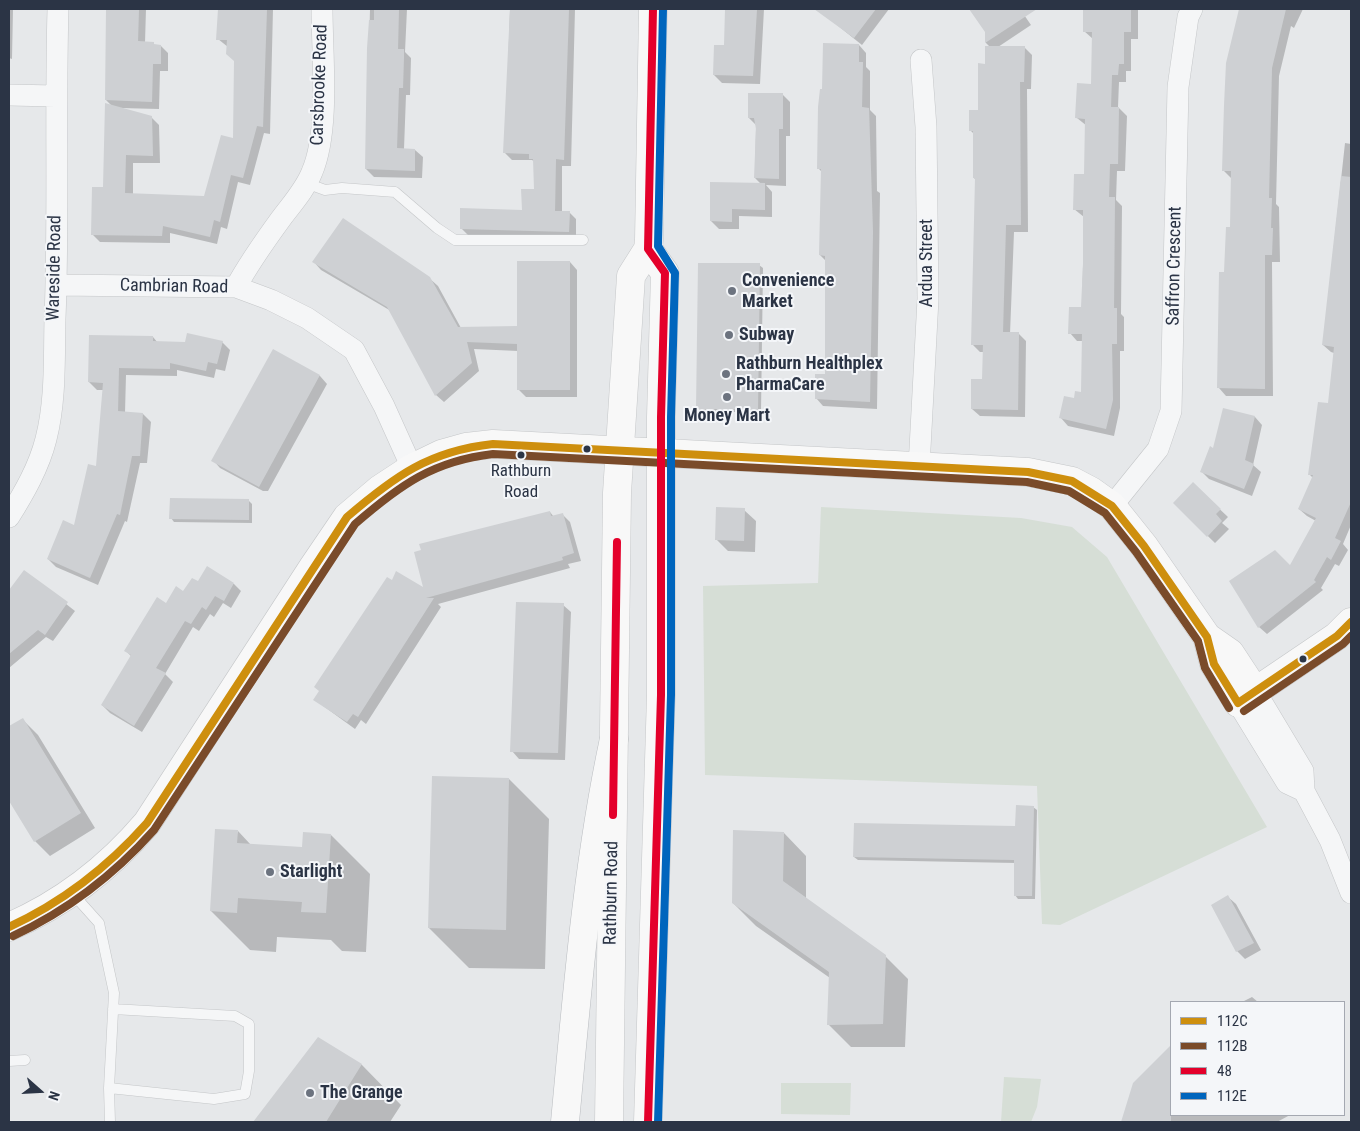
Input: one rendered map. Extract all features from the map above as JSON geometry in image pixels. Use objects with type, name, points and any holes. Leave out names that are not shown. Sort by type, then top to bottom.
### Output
[{"type":"main road","points":[[648,1122],[653,898],[661,695],[660,453],[665,272],[648,249],[653,9]]},
{"type":"main road","name":"Rathburn Road","points":[[609,1122],[619,451],[631,276],[648,249]]},
{"type":"main road","points":[[9,927],[35,915],[72,893],[112,861],[147,823],[313,566],[347,517],[380,489],[412,468],[441,454],[466,447],[493,444],[1028,472],[1072,481],[1091,491],[1112,506],[1144,546],[1207,637],[1214,664],[1246,697],[1337,636],[1351,622]]},
{"type":"main road","points":[[566,1122],[589,885],[603,792],[614,739]]},
{"type":"street","name":"Wareside Road","points":[[9,517],[30,480],[46,440],[52,408],[56,285],[58,9]]},
{"type":"street","name":"Carsbrooke Road","points":[[236,287],[250,262],[306,183],[319,154],[322,130],[322,9]]},
{"type":"street","name":"Saffron Crescent","points":[[1112,506],[1158,449],[1171,411],[1178,87],[1188,17],[1192,9]]},
{"type":"street","name":"Ardua Street","points":[[919,467],[928,298],[926,127],[921,60]]},
{"type":"street","points":[[9,95],[56,96]]},
{"type":"street","name":"Cambrian Road","points":[[56,285],[236,287],[271,300],[307,318],[354,350],[384,406],[412,468]]},
{"type":"street","points":[[1246,697],[1288,783],[1304,791],[1330,840],[1351,893]]},
{"type":"lane","points":[[306,183],[325,190],[342,188],[395,192],[437,228],[455,240],[583,240]]},
{"type":"lane","points":[[72,893],[99,923],[114,993],[109,1088],[110,1122]]},
{"type":"lane","points":[[109,1088],[214,1099],[245,1094],[249,1071],[249,1024],[235,1016],[113,1009]]},
{"type":"lane","points":[[9,1060],[25,1060]]},
{"type":"shaded area","points":[[821,507],[1021,518],[1072,527],[1107,557],[1267,827],[1060,925],[1042,924],[1037,786],[705,775],[703,586],[818,583]]},
{"type":"shaded area","points":[[1004,1077],[1041,1079],[1037,1107],[1031,1122],[1001,1122]]},
{"type":"shaded area","points":[[781,1083],[851,1083],[850,1115],[781,1114]]},
{"type":"building","points":[[106,9],[139,9],[138,41],[154,42],[154,44],[161,45],[161,64],[153,64],[152,102],[105,100]]},
{"type":"building","points":[[218,9],[267,9],[263,127],[257,126],[243,178],[231,175],[220,222],[214,220],[210,237],[163,226],[162,236],[91,235],[92,187],[103,187],[105,103],[152,116],[153,156],[126,155],[125,193],[204,196],[221,135],[233,138],[234,61],[226,54],[227,40],[216,40]]},
{"type":"building","points":[[374,9],[399,9],[398,49],[404,49],[404,57],[403,88],[399,88],[397,148],[415,149],[415,171],[365,169],[367,48],[369,20],[374,20]]},
{"type":"building","points":[[510,9],[569,9],[564,160],[556,159],[555,211],[570,211],[569,232],[460,229],[460,208],[522,210],[521,189],[534,189],[533,159],[529,159],[529,154],[503,153]]},
{"type":"building","points":[[725,9],[757,9],[753,76],[713,75],[714,45],[724,45]]},
{"type":"building","points":[[814,9],[876,9],[854,38]]},
{"type":"building","points":[[969,9],[1037,9],[985,43],[985,32]]},
{"type":"building","points":[[1083,9],[1131,9],[1131,32],[1124,32],[1124,64],[1119,64],[1118,75],[1112,75],[1111,107],[1119,107],[1118,164],[1110,164],[1109,197],[1115,197],[1114,308],[1117,308],[1117,344],[1112,344],[1113,400],[1106,429],[1059,418],[1064,396],[1074,398],[1075,391],[1081,392],[1082,334],[1068,334],[1069,307],[1081,307],[1083,265],[1083,210],[1073,210],[1074,174],[1084,174],[1085,119],[1075,118],[1077,83],[1091,84],[1092,32],[1083,32]]},
{"type":"building","points":[[1239,9],[1286,9],[1272,68],[1269,198],[1272,198],[1271,228],[1273,228],[1272,255],[1265,255],[1265,389],[1217,388],[1219,272],[1224,272],[1226,227],[1230,227],[1231,171],[1222,171],[1226,63]]},
{"type":"building","points":[[823,43],[859,44],[859,62],[863,62],[862,107],[869,108],[873,232],[870,402],[815,399],[815,374],[825,374],[825,256],[819,255],[821,169],[817,169],[818,107],[820,89],[822,89]]},
{"type":"building","points":[[985,46],[1025,46],[1024,82],[1020,82],[1021,225],[1006,225],[1003,332],[1019,332],[1018,410],[971,409],[971,379],[982,379],[983,345],[971,345],[975,178],[973,178],[973,131],[969,131],[969,110],[978,110],[978,63],[985,64]]},
{"type":"building","points":[[748,93],[783,93],[783,129],[779,129],[779,179],[754,178],[756,129],[754,118],[748,118]]},
{"type":"building","points":[[1341,176],[1351,177],[1351,502],[1335,538],[1341,541],[1331,560],[1327,557],[1314,580],[1316,582],[1258,628],[1229,581],[1275,550],[1290,565],[1316,518],[1298,509],[1313,475],[1308,475],[1318,402],[1328,403],[1334,347],[1322,345]]},
{"type":"building","points":[[710,182],[765,183],[765,210],[732,209],[732,222],[710,221]]},
{"type":"building","points":[[343,218],[430,277],[458,327],[517,326],[517,261],[570,261],[570,390],[517,390],[517,344],[467,342],[472,363],[435,396],[387,307],[312,262]]},
{"type":"building","points":[[698,263],[760,263],[758,409],[696,409]]},
{"type":"building","points":[[187,333],[223,341],[217,364],[208,362],[206,371],[170,363],[170,369],[119,368],[118,411],[143,413],[140,456],[132,456],[120,515],[117,514],[90,578],[47,559],[63,520],[74,525],[88,464],[96,466],[103,383],[88,382],[89,335],[153,336],[153,341],[185,342]]},
{"type":"building","points":[[273,349],[320,375],[259,487],[211,461]]},
{"type":"building","points":[[1223,408],[1255,416],[1245,460],[1254,464],[1244,489],[1200,472],[1210,446],[1213,448]]},
{"type":"building","points":[[1193,482],[1221,509],[1216,514],[1222,521],[1207,537],[1173,503]]},
{"type":"building","points":[[170,498],[249,499],[249,520],[169,519]]},
{"type":"building","points":[[716,507],[745,508],[744,541],[715,540]]},
{"type":"building","points":[[550,511],[551,516],[563,513],[574,553],[562,557],[563,560],[426,598],[434,598],[358,717],[353,714],[347,722],[313,700],[319,691],[314,687],[387,577],[392,580],[396,571],[423,587],[414,552],[421,550],[419,544]]},
{"type":"building","points":[[207,566],[234,583],[224,601],[215,596],[206,610],[202,607],[191,624],[185,621],[156,668],[166,673],[134,726],[101,705],[131,655],[124,651],[157,597],[166,603],[176,586],[183,591],[192,578],[198,581]]},
{"type":"building","points":[[24,570],[68,602],[45,635],[38,630],[9,654],[9,590]]},
{"type":"building","points":[[516,602],[564,603],[558,753],[510,752]]},
{"type":"building","points":[[23,718],[81,813],[34,842],[9,801],[9,726]]},
{"type":"building","points":[[432,776],[509,778],[506,930],[428,928]]},
{"type":"building","points":[[1016,805],[1034,806],[1032,896],[1014,896],[1014,860],[853,857],[854,823],[1015,826]]},
{"type":"building","name":"Starlight","points":[[215,829],[238,830],[237,843],[302,847],[303,832],[331,834],[326,913],[301,912],[302,902],[238,898],[237,913],[210,911]]},
{"type":"building","points":[[733,830],[784,832],[783,881],[886,955],[883,1024],[827,1025],[829,972],[732,903]]},
{"type":"building","points":[[1228,895],[1254,943],[1236,952],[1211,905]]},
{"type":"building","name":"The Grange","points":[[318,1037],[362,1064],[326,1122],[253,1122]]},
{"type":"building","points":[[1170,1046],[1171,1122],[1121,1122],[1133,1083]]},
{"type":"transit line","name":"48","points":[[648,1122],[661,695],[661,417],[665,273],[648,249],[653,9]]},
{"type":"transit line","name":"112E","points":[[658,1122],[671,695],[671,417],[675,273],[658,246],[663,9]]},
{"type":"transit line","name":"112C","points":[[9,927],[48,907],[66,895],[116,855],[147,823],[347,517],[381,489],[414,468],[431,459],[470,447],[493,444],[1028,472],[1072,481],[1112,506],[1144,546],[1207,637],[1214,664],[1238,703]]},
{"type":"transit line","name":"112B","points":[[13,936],[53,915],[90,890],[123,862],[154,830],[355,524],[387,498],[418,477],[452,462],[472,457],[493,454],[1027,482],[1069,491],[1105,513],[1136,552],[1198,641],[1205,668],[1229,708]]},
{"type":"transit line","name":"48","points":[[613,815],[617,542]]},
{"type":"transit line","name":"112C","points":[[1238,703],[1337,636],[1351,622]]},
{"type":"transit line","name":"112B","points":[[1244,711],[1343,644],[1351,636]]},
{"type":"place","name":"Convenience Market","points":[[732,291]]},
{"type":"place","name":"Subway","points":[[729,335]]},
{"type":"place","name":"Rathburn Healthplex PharmaCare","points":[[726,374]]},
{"type":"place","name":"Money Mart","points":[[727,397]]},
{"type":"place","name":"Rathburn Road","points":[[521,455]]},
{"type":"place","name":"Starlight","points":[[270,872]]},
{"type":"place","name":"The Grange","points":[[310,1093]]}]
